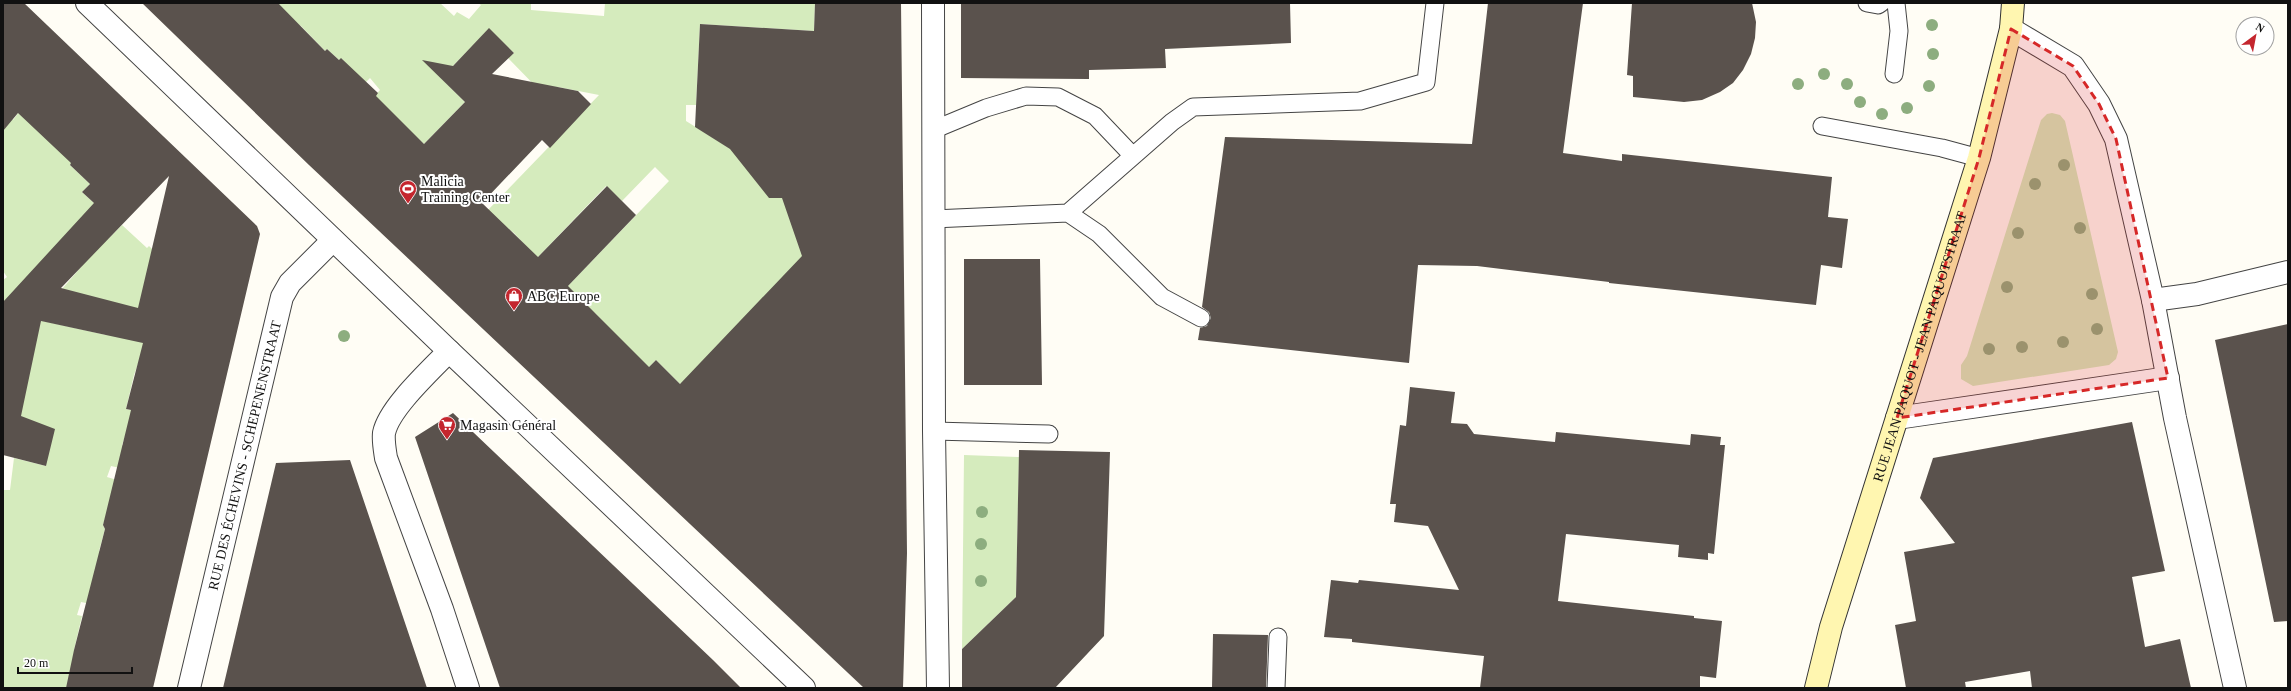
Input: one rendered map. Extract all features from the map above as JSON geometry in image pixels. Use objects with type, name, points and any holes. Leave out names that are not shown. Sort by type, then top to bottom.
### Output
[{"type":"street","points":[[88,3],[449,351],[804,688]]},
{"type":"street","points":[[933,3],[934,431],[938,688]]},
{"type":"street","name":"RUE JEAN PAQUOT - JEAN PAQUOTSTRAAT","points":[[1816,688],[1831,627],[1979,158],[2011,30],[2013,3]]},
{"type":"street","points":[[2011,30],[2072,66],[2099,104],[2116,139],[2153,300],[2168,378],[2235,688]]},
{"type":"street","name":"RUE DES ÉCHEVINS - SCHEPENENSTRAAT","points":[[189,688],[282,297],[290,283],[333,240]]},
{"type":"street","points":[[2153,300],[2197,294],[2288,272]]},
{"type":"street","points":[[449,351],[423,378],[389,418],[384,434],[386,458],[442,609],[468,688]]},
{"type":"street","points":[[1897,418],[2168,378]]},
{"type":"lane","points":[[1068,213],[1172,122],[1193,107],[1360,101],[1426,82],[1435,3]]},
{"type":"lane","points":[[1867,3],[1881,3]]},
{"type":"lane","points":[[1894,74],[1899,31],[1896,3]]},
{"type":"lane","points":[[933,130],[986,108],[1026,96],[1058,97],[1096,116],[1133,156]]},
{"type":"lane","points":[[1822,126],[1942,148],[1979,158]]},
{"type":"lane","points":[[933,219],[1068,213],[1099,234],[1162,297],[1201,318]]},
{"type":"lane","points":[[934,431],[1049,434]]},
{"type":"lane","points":[[1276,688],[1278,637]]},
{"type":"highlighted area","points":[[2011,29],[2073,66],[2099,104],[2116,139],[2168,378],[1897,418],[1979,158]]},
{"type":"green space","points":[[262,3],[440,3],[454,16],[457,12],[469,19],[481,5],[478,3],[531,3],[531,10],[604,16],[605,3],[815,3],[814,31],[700,24],[696,105],[686,105],[686,121],[731,149],[757,154],[833,270],[680,384],[656,360],[647,369],[596,314],[563,291],[669,181],[655,167],[622,201],[606,186],[537,258],[514,233],[486,212],[599,95],[558,87],[547,98],[508,58],[514,53],[489,29],[441,78],[465,102],[424,144],[373,98],[380,90],[370,78],[365,83],[342,59],[339,60],[327,49],[325,51],[301,26]]},
{"type":"green space","points":[[3,110],[13,120],[19,112],[78,157],[70,165],[90,184],[82,192],[95,204],[108,239],[122,225],[147,248],[149,246],[172,268],[134,375],[126,409],[134,411],[122,445],[130,447],[124,469],[111,466],[107,477],[117,480],[103,525],[105,529],[99,551],[105,552],[96,605],[81,602],[77,615],[82,616],[74,650],[87,653],[66,688],[3,688],[3,490],[10,490],[14,458],[46,466],[21,416],[3,362],[3,280],[7,277],[3,271]],"holes":[[[57,243],[82,266],[62,289],[106,335],[34,319]]]},
{"type":"green space","points":[[2052,113],[2060,115],[2065,121],[2118,352],[2116,359],[2109,365],[1973,386],[1961,379],[1961,365],[1967,356],[2041,120],[2047,114]]},
{"type":"green space","points":[[964,455],[1019,457],[1016,597],[962,649]]},
{"type":"building","points":[[3,3],[24,3],[257,226],[260,234],[153,688],[66,688],[74,650],[105,529],[103,525],[131,410],[126,409],[143,343],[41,321],[21,416],[55,429],[46,466],[3,455],[3,302],[94,203],[82,192],[90,184],[70,165],[71,163],[18,113],[3,131]],"holes":[[[169,176],[138,308],[61,288]]]},
{"type":"building","points":[[142,3],[278,3],[325,51],[327,49],[339,60],[341,58],[378,93],[376,96],[424,144],[465,102],[422,60],[453,66],[489,28],[514,53],[492,74],[578,91],[591,104],[550,148],[542,140],[482,203],[538,257],[607,186],[636,215],[568,286],[649,367],[656,360],[680,384],[802,256],[782,198],[769,198],[730,149],[695,127],[700,24],[814,31],[815,3],[901,3],[907,553],[903,688],[864,688],[309,165]]},
{"type":"building","points":[[961,3],[1290,3],[1291,43],[1165,49],[1166,68],[1089,70],[1089,79],[961,78]]},
{"type":"building","points":[[1488,3],[1583,3],[1563,153],[1622,161],[1622,154],[1832,177],[1828,217],[1848,219],[1842,268],[1821,265],[1816,305],[1609,283],[1477,266],[1418,265],[1409,363],[1198,340],[1200,328],[1207,326],[1211,318],[1209,312],[1202,307],[1225,137],[1472,144]]},
{"type":"building","points":[[1632,3],[1752,3],[1756,22],[1755,38],[1751,54],[1743,70],[1733,83],[1720,92],[1702,100],[1684,102],[1633,97],[1633,76],[1627,75]]},
{"type":"building","points":[[964,259],[1040,259],[1042,385],[964,385]]},
{"type":"building","points":[[2288,324],[2288,621],[2274,622],[2215,340]]},
{"type":"building","points":[[1410,387],[1455,392],[1451,423],[1467,424],[1474,434],[1555,442],[1556,432],[1690,445],[1691,434],[1721,437],[1720,445],[1725,445],[1714,554],[1708,553],[1708,560],[1678,557],[1679,545],[1566,534],[1558,601],[1694,616],[1694,618],[1722,621],[1716,678],[1700,676],[1700,688],[1480,688],[1484,656],[1352,642],[1352,639],[1324,637],[1331,580],[1358,583],[1359,580],[1459,590],[1428,526],[1394,522],[1396,504],[1390,504],[1400,425],[1406,426]]},
{"type":"building","points":[[453,413],[741,688],[500,688],[415,437]]},
{"type":"building","points":[[2132,422],[2165,571],[2132,577],[2145,647],[2180,639],[2191,688],[2032,688],[2030,671],[1965,682],[1966,688],[1906,688],[1895,625],[1916,621],[1904,552],[1955,543],[1920,498],[1933,458]]},
{"type":"building","points":[[1019,450],[1110,452],[1104,636],[1055,688],[962,688],[962,649],[1016,597]]},
{"type":"building","points":[[350,460],[427,688],[223,688],[276,463]]},
{"type":"building","points":[[1213,634],[1268,635],[1266,688],[1212,688]]},
{"type":"place","name":"Malicia Training Center","points":[[408,204]]},
{"type":"place","name":"ABC Europe","points":[[514,311]]},
{"type":"place","name":"Magasin Général","points":[[447,440]]}]
